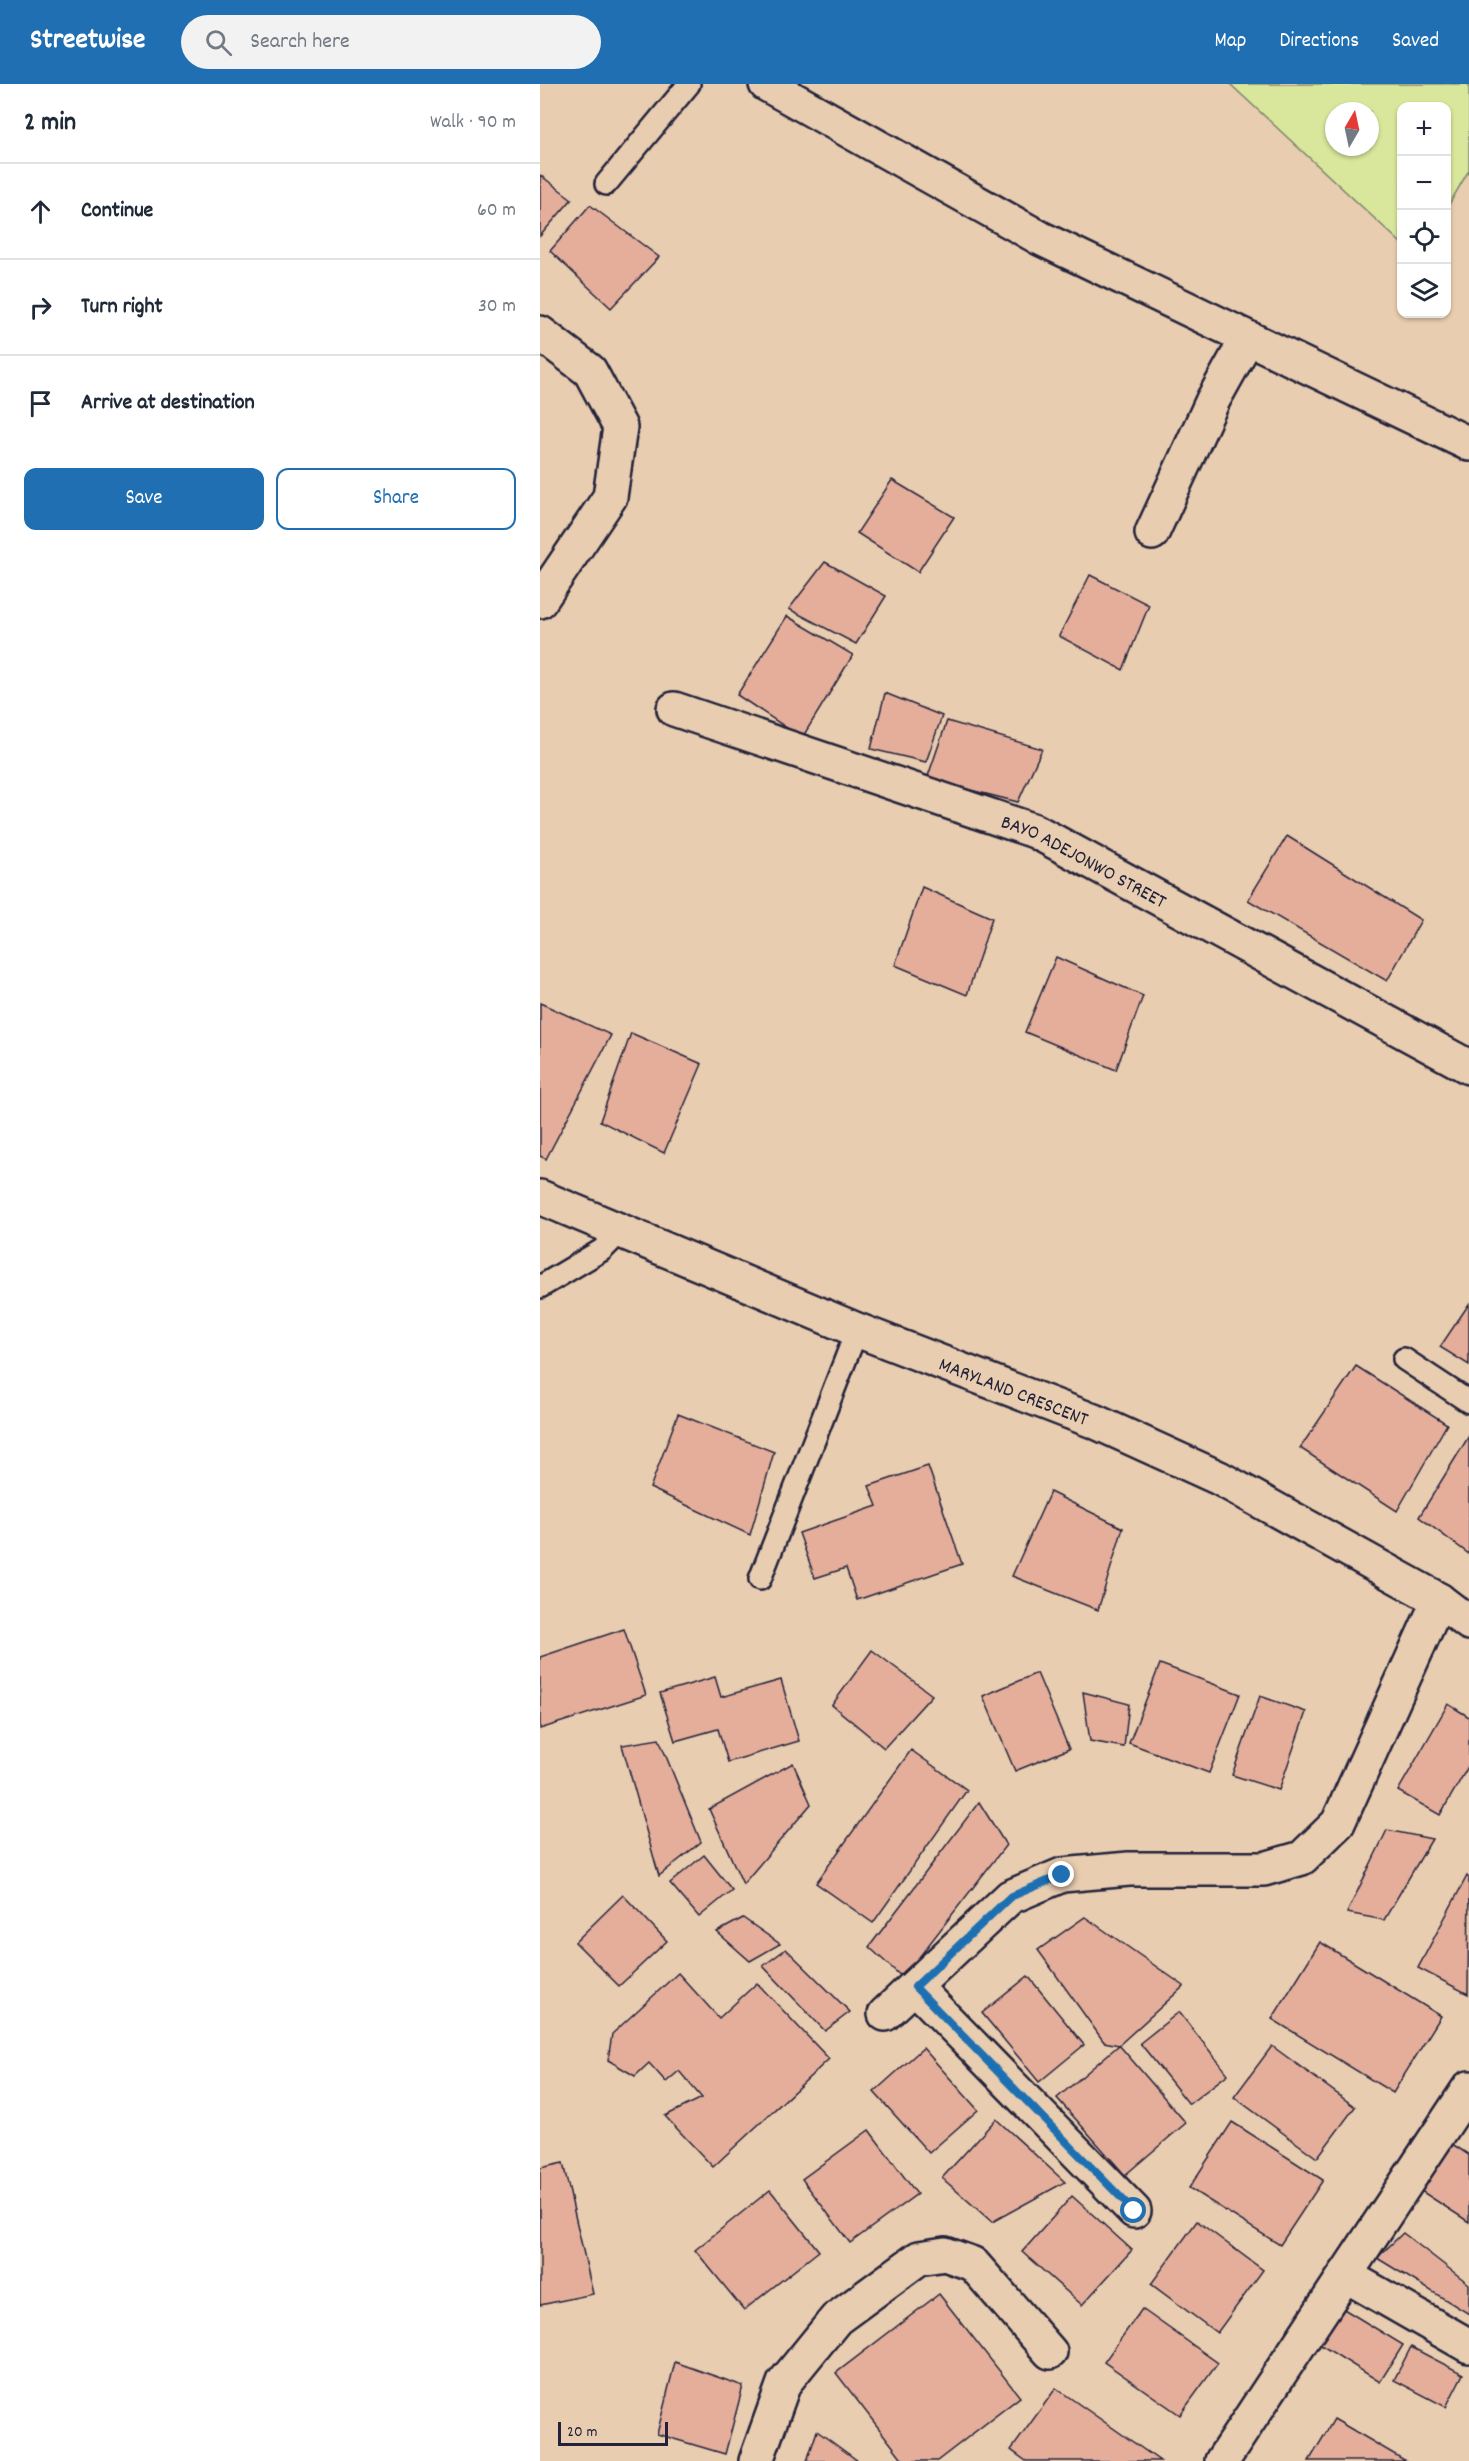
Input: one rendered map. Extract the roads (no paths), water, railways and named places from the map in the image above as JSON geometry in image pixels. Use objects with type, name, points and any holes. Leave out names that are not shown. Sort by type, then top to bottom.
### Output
[{"type":"street","points":[[766,84],[1040,238],[1246,339],[1469,444]]},
{"type":"street","points":[[540,333],[590,371],[620,427],[610,497],[540,601]]},
{"type":"street","points":[[1152,533],[1213,400],[1246,339]]},
{"type":"street","name":"BAYO ADEJONWO STREET","points":[[674,709],[1035,831],[1469,1068]]},
{"type":"street","name":"MARYLAND CRESCENT","points":[[540,1197],[857,1330],[1096,1422],[1219,1478],[1439,1600],[1469,1623]]},
{"type":"street","points":[[885,2014],[1010,1897],[1062,1875],[1129,1869],[1264,1869],[1302,1858],[1338,1823],[1439,1600]]},
{"type":"street","points":[[915,1987],[1134,2211]]},
{"type":"street","points":[[1222,2461],[1469,2088]]},
{"type":"street","points":[[756,2461],[784,2383],[836,2319],[920,2258],[945,2253],[973,2264],[1050,2352]]},
{"type":"street","points":[[1345,2275],[1469,2346]]},
{"type":"lane","points":[[606,184],[689,84]]},
{"type":"lane","points":[[540,1287],[602,1250],[620,1232]]},
{"type":"lane","points":[[760,1579],[857,1330]]},
{"type":"lane","points":[[1404,1359],[1469,1402]]}]
